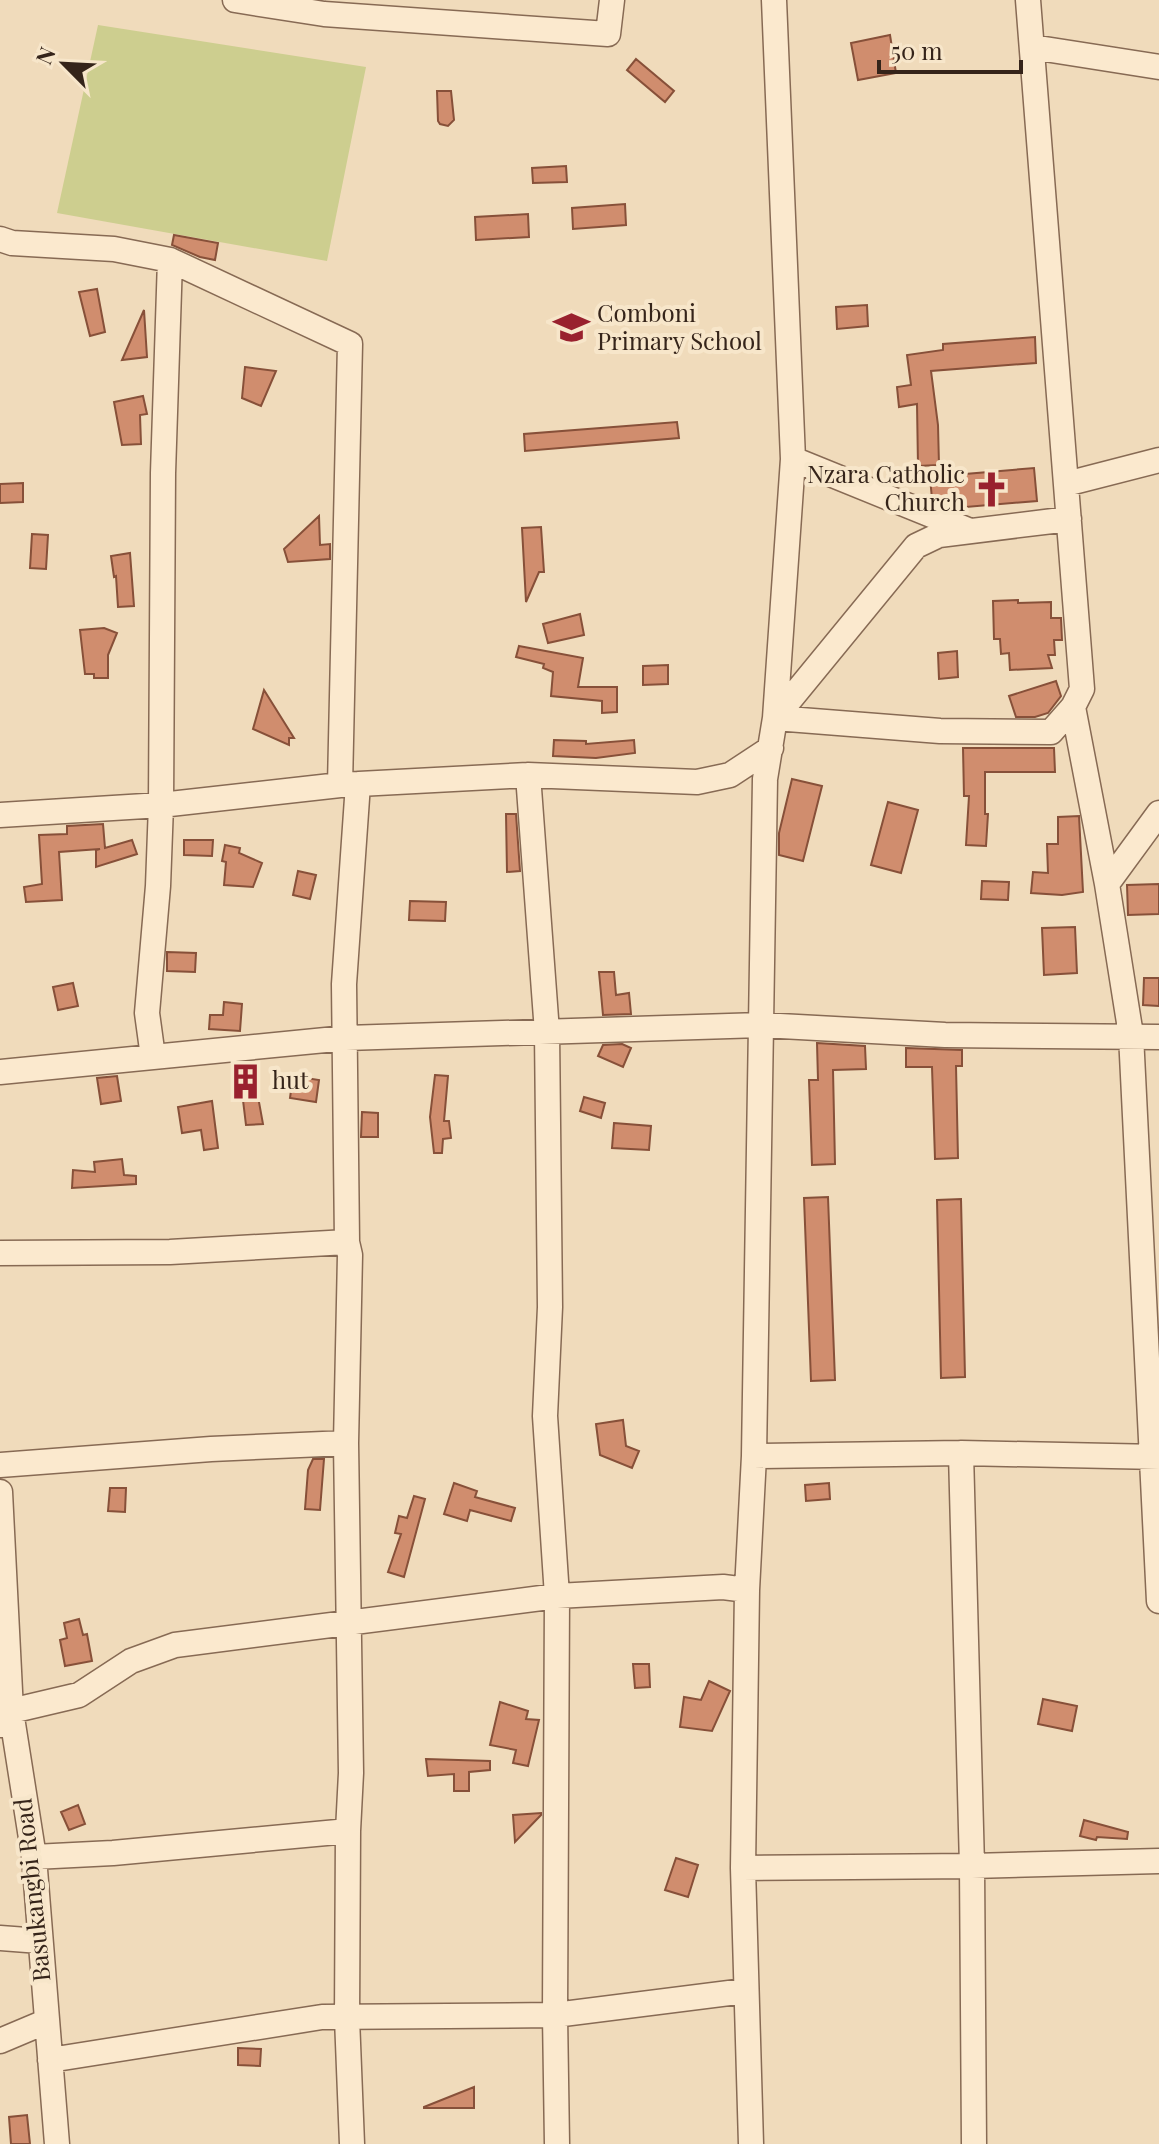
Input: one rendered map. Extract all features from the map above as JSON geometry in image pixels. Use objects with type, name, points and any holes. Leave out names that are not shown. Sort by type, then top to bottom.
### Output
[{"type":"street","points":[[235,0],[608,34],[612,0]]},
{"type":"street","points":[[751,2144],[743,1868],[747,1590],[754,1456],[765,779],[775,718],[793,459],[774,0]]},
{"type":"street","points":[[775,718],[940,731],[1051,732],[1073,707],[1082,689],[1028,0]]},
{"type":"street","points":[[1032,47],[1159,67]]},
{"type":"street","points":[[0,239],[12,243],[114,249],[170,260],[350,344],[349,785],[344,984],[347,1242],[350,1255],[346,1443],[351,1773],[347,2018],[352,2144]]},
{"type":"street","points":[[153,1057],[147,1013],[158,886],[161,805],[163,473],[170,260]]},
{"type":"street","points":[[793,459],[971,532]]},
{"type":"street","points":[[1066,484],[1159,460]]},
{"type":"street","points":[[775,718],[916,546],[939,535],[1069,519]]},
{"type":"street","points":[[1073,707],[1107,884],[1131,1035],[1156,1457],[1159,1601]]},
{"type":"street","points":[[0,815],[161,805],[349,785],[528,775],[697,782],[730,775],[771,748]]},
{"type":"street","points":[[528,775],[547,1032],[550,1307],[545,1416],[557,1596],[557,2144]]},
{"type":"street","points":[[1107,884],[1159,813]]},
{"type":"street","points":[[0,1072],[346,1038],[761,1025],[945,1035],[1159,1037]]},
{"type":"street","points":[[0,1253],[170,1252],[347,1242]]},
{"type":"street","points":[[0,1465],[211,1449],[346,1443]]},
{"type":"street","points":[[754,1456],[961,1453],[1156,1457]]},
{"type":"street","points":[[961,1453],[972,1866],[974,2144]]},
{"type":"street","name":"Basukangbi Road","points":[[0,1492],[5,1718],[34,1857],[57,2144]]},
{"type":"street","points":[[5,1718],[79,1695],[131,1661],[175,1645],[557,1596],[723,1587],[747,1590]]},
{"type":"street","points":[[34,1857],[113,1853],[348,1831]]},
{"type":"street","points":[[743,1868],[1159,1861]]},
{"type":"street","points":[[0,1938],[40,1941]]},
{"type":"street","points":[[50,2060],[322,2017],[555,2015],[745,1991]]},
{"type":"street","points":[[0,2041],[45,2022]]},
{"type":"green space","points":[[98,25],[366,67],[327,261],[57,213]]},
{"type":"building","points":[[890,35],[896,73],[858,80],[851,43]]},
{"type":"building","points":[[636,59],[674,91],[665,102],[627,70]]},
{"type":"building","points":[[437,91],[451,91],[454,120],[448,126],[438,121]]},
{"type":"building","points":[[566,166],[567,182],[533,183],[532,168]]},
{"type":"building","points":[[625,204],[626,225],[573,229],[572,208]]},
{"type":"building","points":[[528,214],[529,237],[476,240],[475,217]]},
{"type":"building","points":[[174,235],[218,243],[215,260],[172,245]]},
{"type":"building","points":[[97,289],[105,332],[90,336],[79,292]]},
{"type":"building","points":[[867,305],[868,326],[837,329],[836,307]]},
{"type":"building","points":[[144,310],[147,357],[122,360]]},
{"type":"building","points":[[1035,337],[1036,363],[931,371],[939,465],[918,466],[917,404],[899,407],[897,387],[911,385],[907,355],[943,350],[943,344]]},
{"type":"building","points":[[245,367],[276,371],[261,406],[242,398]]},
{"type":"building","points":[[143,396],[147,414],[140,415],[141,444],[122,445],[114,402]]},
{"type":"building","points":[[677,422],[679,438],[525,451],[524,434]]},
{"type":"building","name":"Nzara Catholic Church","points":[[1034,468],[1037,501],[954,508],[932,499],[930,477]]},
{"type":"building","points":[[23,483],[23,502],[0,503],[0,484]]},
{"type":"building","points":[[319,516],[320,545],[330,544],[330,559],[288,562],[284,549]]},
{"type":"building","points":[[541,527],[544,572],[539,572],[526,602],[522,528]]},
{"type":"building","points":[[32,534],[48,535],[46,569],[30,568]]},
{"type":"building","points":[[130,553],[134,606],[118,607],[111,556]]},
{"type":"building","points":[[1018,600],[1018,603],[1051,602],[1051,618],[1061,618],[1062,640],[1054,640],[1055,655],[1048,655],[1052,668],[1010,670],[1009,653],[1001,654],[1000,639],[994,639],[993,601]]},
{"type":"building","points":[[580,614],[584,635],[548,643],[543,624]]},
{"type":"building","points":[[104,628],[117,633],[108,655],[108,678],[94,678],[94,674],[85,674],[80,630]]},
{"type":"building","points":[[519,646],[583,658],[578,687],[617,687],[617,712],[602,713],[602,701],[551,696],[553,672],[543,668],[544,664],[516,657]]},
{"type":"building","points":[[957,651],[958,677],[939,679],[938,653]]},
{"type":"building","points":[[668,665],[668,684],[643,685],[643,666]]},
{"type":"building","points":[[1056,681],[1061,696],[1048,713],[1016,717],[1009,696]]},
{"type":"building","points":[[264,690],[294,738],[289,738],[289,745],[253,729]]},
{"type":"building","points":[[554,740],[586,741],[586,744],[634,740],[635,753],[596,758],[553,756]]},
{"type":"building","points":[[963,748],[1054,748],[1055,772],[985,772],[985,814],[988,814],[986,846],[966,845],[969,796],[964,796]]},
{"type":"building","points":[[792,779],[822,786],[803,861],[779,855],[779,833]]},
{"type":"building","points":[[888,802],[918,810],[901,873],[871,865]]},
{"type":"building","points":[[506,814],[516,814],[520,871],[507,872]]},
{"type":"building","points":[[1079,816],[1083,892],[1062,895],[1031,893],[1033,872],[1048,873],[1047,844],[1058,844],[1058,817]]},
{"type":"building","points":[[103,824],[105,848],[132,840],[137,854],[96,867],[96,850],[100,849],[59,852],[62,900],[26,902],[24,887],[42,884],[39,835],[67,834],[67,826]]},
{"type":"building","points":[[184,840],[213,840],[212,856],[184,855]]},
{"type":"building","points":[[225,845],[240,848],[239,853],[262,863],[253,887],[224,885],[226,862],[222,861]]},
{"type":"building","points":[[298,871],[316,875],[310,899],[293,895]]},
{"type":"building","points":[[982,881],[1009,882],[1008,900],[981,899]]},
{"type":"building","points":[[1159,884],[1159,914],[1128,915],[1127,885]]},
{"type":"building","points":[[410,901],[446,902],[445,921],[409,920]]},
{"type":"building","points":[[1075,927],[1077,973],[1044,975],[1042,928]]},
{"type":"building","points":[[167,952],[196,953],[195,972],[167,971]]},
{"type":"building","points":[[599,972],[614,972],[616,995],[629,993],[631,1014],[603,1015]]},
{"type":"building","points":[[1144,978],[1159,978],[1159,1006],[1143,1005]]},
{"type":"building","points":[[73,983],[78,1006],[58,1010],[53,987]]},
{"type":"building","points":[[224,1002],[242,1004],[240,1031],[209,1029],[210,1015],[223,1015]]},
{"type":"building","points":[[817,1043],[865,1046],[866,1069],[833,1070],[835,1164],[812,1165],[809,1080],[818,1080]]},
{"type":"building","points":[[622,1044],[631,1048],[623,1067],[598,1056],[603,1045]]},
{"type":"building","points":[[906,1048],[962,1050],[962,1066],[956,1066],[958,1158],[935,1159],[932,1067],[906,1067]]},
{"type":"building","points":[[253,1069],[263,1124],[246,1125],[242,1092],[238,1092],[235,1072]]},
{"type":"building","points":[[435,1075],[448,1076],[444,1121],[449,1121],[451,1138],[443,1139],[442,1153],[434,1153],[430,1117]]},
{"type":"building","points":[[117,1076],[121,1101],[101,1104],[97,1078]]},
{"type":"building","points":[[293,1076],[319,1080],[316,1102],[290,1098]]},
{"type":"building","points":[[584,1097],[605,1103],[601,1118],[580,1111]]},
{"type":"building","points":[[212,1101],[218,1148],[204,1150],[201,1130],[182,1133],[178,1107]]},
{"type":"building","points":[[362,1112],[378,1113],[378,1137],[361,1137]]},
{"type":"building","points":[[614,1123],[651,1126],[649,1150],[612,1148]]},
{"type":"building","points":[[122,1159],[124,1175],[136,1176],[136,1184],[72,1188],[73,1170],[95,1172],[94,1162]]},
{"type":"building","points":[[828,1197],[835,1380],[811,1381],[804,1198]]},
{"type":"building","points":[[961,1199],[965,1377],[941,1378],[937,1200]]},
{"type":"building","points":[[623,1420],[626,1446],[639,1451],[632,1468],[600,1455],[596,1424]]},
{"type":"building","points":[[313,1459],[324,1459],[320,1510],[305,1509],[308,1470]]},
{"type":"building","points":[[454,1483],[477,1491],[475,1497],[515,1508],[511,1521],[470,1510],[467,1521],[444,1514]]},
{"type":"building","points":[[829,1483],[830,1499],[806,1501],[805,1485]]},
{"type":"building","points":[[110,1488],[126,1488],[125,1512],[108,1511]]},
{"type":"building","points":[[414,1496],[425,1499],[404,1577],[388,1572],[401,1534],[395,1533],[399,1516],[407,1518]]},
{"type":"building","points":[[79,1619],[83,1635],[87,1634],[92,1661],[65,1666],[60,1640],[67,1638],[64,1623]]},
{"type":"building","points":[[633,1664],[649,1664],[650,1687],[635,1688]]},
{"type":"building","points":[[709,1681],[730,1691],[712,1731],[680,1727],[684,1697],[701,1700]]},
{"type":"building","points":[[1043,1699],[1077,1706],[1072,1731],[1038,1724]]},
{"type":"building","points":[[500,1702],[528,1711],[526,1719],[539,1720],[528,1766],[513,1763],[516,1750],[490,1745]]},
{"type":"building","points":[[426,1759],[490,1761],[490,1770],[469,1772],[469,1791],[454,1791],[454,1774],[428,1776]]},
{"type":"building","points":[[78,1805],[85,1824],[69,1830],[61,1812]]},
{"type":"building","points":[[513,1815],[541,1815],[515,1842]]},
{"type":"building","points":[[1084,1820],[1128,1832],[1127,1839],[1097,1837],[1096,1840],[1080,1836]]},
{"type":"building","points":[[676,1858],[698,1865],[688,1897],[665,1890]]},
{"type":"building","points":[[238,2048],[261,2049],[260,2066],[238,2065]]},
{"type":"building","points":[[474,2087],[474,2108],[424,2108],[424,2107]]},
{"type":"building","points":[[27,2115],[30,2144],[11,2144],[9,2117]]},
{"type":"place","name":"Comboni Primary School","points":[[571,328]]},
{"type":"place","name":"Nzara Catholic Church","points":[[991,489]]},
{"type":"place","name":"hut","points":[[246,1081]]}]
